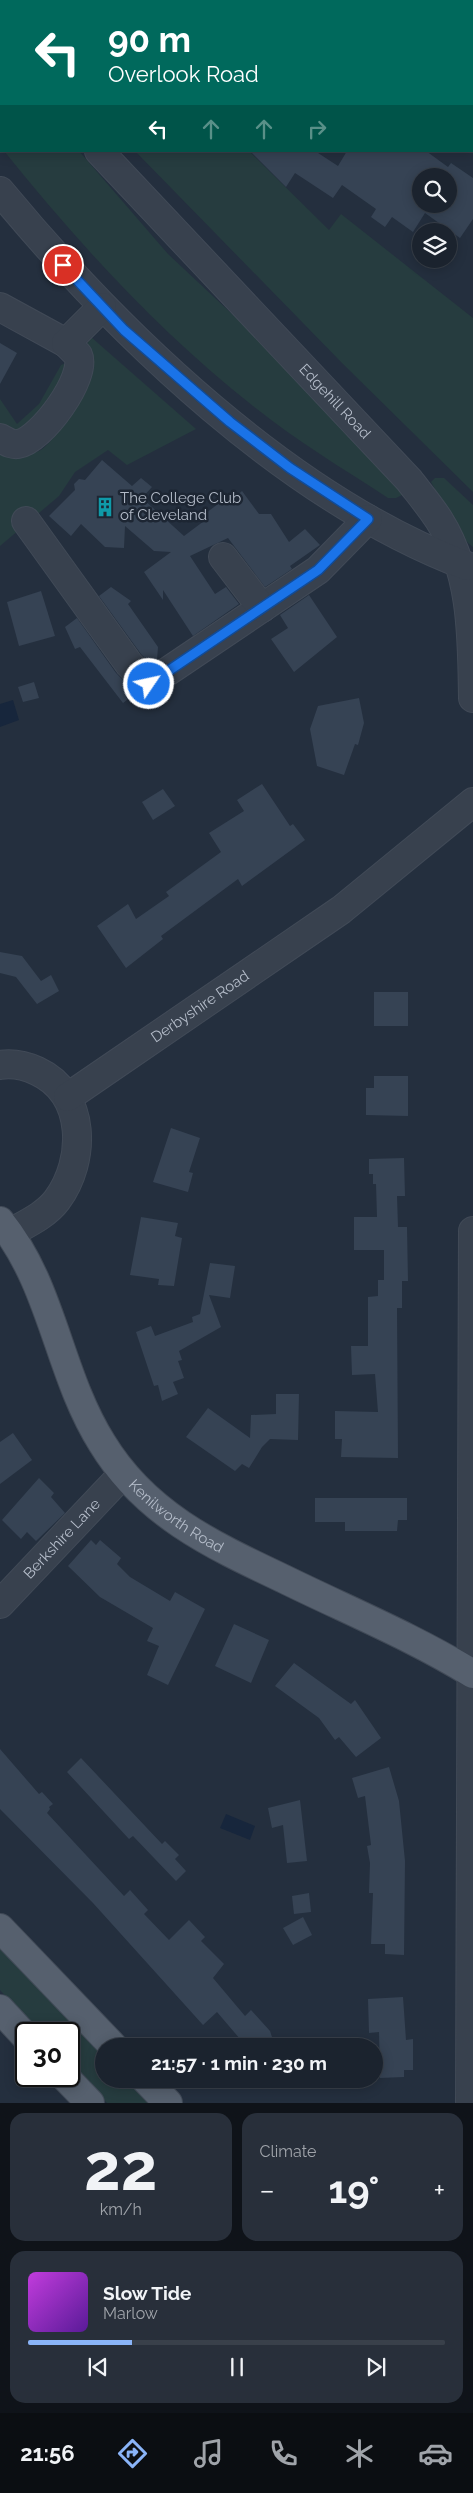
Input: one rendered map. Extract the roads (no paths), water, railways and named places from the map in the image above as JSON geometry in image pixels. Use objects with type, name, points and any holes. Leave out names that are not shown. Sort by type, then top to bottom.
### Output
[{"type":"main road","name":"Kenilworth Road","points":[[5,1227],[28,1261],[82,1405],[102,1444],[124,1474],[170,1518],[196,1536],[412,1640],[472,1674]]},
{"type":"main road","points":[[0,1928],[105,2038]]},
{"type":"main road","points":[[0,2009],[15,2025]]},
{"type":"main road","points":[[75,2087],[90,2103]]},
{"type":"main road","points":[[154,2088],[168,2103]]},
{"type":"street","name":"Edgehill Road","points":[[100,152],[409,480],[440,521],[467,566],[472,620],[473,698]]},
{"type":"street","points":[[0,191],[38,237],[124,330],[230,422],[290,468],[368,519],[425,548],[467,566]]},
{"type":"street","points":[[0,307],[66,344],[78,355],[80,366],[61,406],[28,441],[12,444],[0,438]]},
{"type":"street","points":[[66,344],[102,307]]},
{"type":"street","points":[[26,521],[129,664],[149,684],[318,570],[368,519]]},
{"type":"street","points":[[223,557],[262,608]]},
{"type":"street","name":"Derbyshire Road","points":[[68,1098],[341,910],[473,802]]},
{"type":"street","points":[[0,1065],[25,1066],[46,1075],[68,1098],[78,1133],[77,1156],[71,1175],[57,1201],[38,1217],[5,1227]]},
{"type":"street","points":[[470,2103],[473,1231]]},
{"type":"street","name":"Berkshire Lane","points":[[0,1604],[124,1474]]},
{"type":"water","points":[[13,700],[19,720],[0,727],[0,704]]},
{"type":"water","points":[[226,1814],[255,1826],[250,1840],[220,1828]]},
{"type":"place","name":"The College Club of Cleveland","points":[[105,507]]}]
